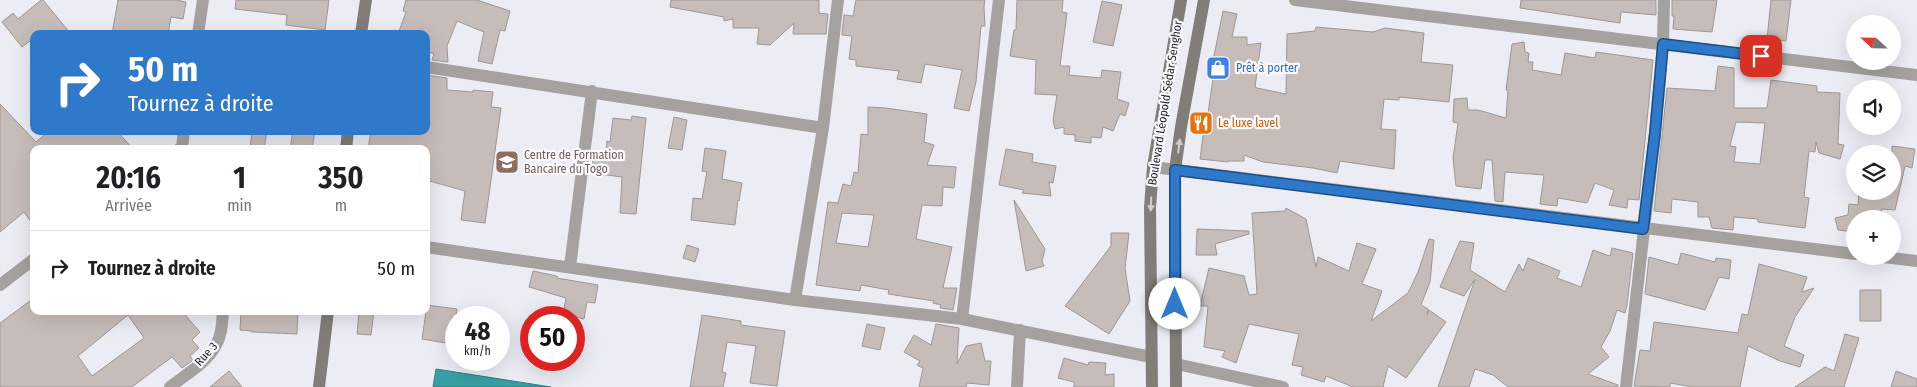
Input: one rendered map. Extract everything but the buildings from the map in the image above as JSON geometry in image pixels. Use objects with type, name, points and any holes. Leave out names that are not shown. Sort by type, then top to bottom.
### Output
[{"type":"main road","points":[[362,30],[366,0]]},
{"type":"main road","name":"Boulevard Léopold Sédar Senghor","points":[[1152,387],[1150,208],[1153,167],[1181,0]]},
{"type":"main road","name":"Boulevard Léopold Sédar Senghor","points":[[1176,387],[1175,170],[1204,0]]},
{"type":"main road","points":[[319,387],[328,315]]},
{"type":"street","points":[[199,30],[203,0]]},
{"type":"street","points":[[795,300],[823,128],[838,0]]},
{"type":"street","points":[[962,319],[999,0]]},
{"type":"street","points":[[1295,0],[1917,75]]},
{"type":"street","points":[[1626,387],[1655,133],[1663,44],[1664,0]]},
{"type":"street","points":[[430,68],[823,128]]},
{"type":"street","points":[[570,267],[592,91]]},
{"type":"street","points":[[1153,167],[1846,253]]},
{"type":"street","points":[[430,248],[795,300],[962,319],[1151,357]]},
{"type":"street","points":[[1901,259],[1917,261]]},
{"type":"street","points":[[0,285],[30,262]]},
{"type":"street","name":"Rue 3","points":[[170,387],[204,360],[216,347],[221,332],[223,315]]},
{"type":"street","points":[[1017,387],[1020,330]]},
{"type":"street","points":[[1176,364],[1283,387]]},
{"type":"water","points":[[436,369],[551,387],[433,387]]},
{"type":"place","name":"Prêt à porter","points":[[1218,68]]},
{"type":"place","name":"Le luxe lavel","points":[[1201,123]]},
{"type":"place","name":"Centre de Formation Bancaire du Togo","points":[[507,162]]},
{"type":"route","points":[[1175,304],[1175,170],[1643,229],[1655,133],[1663,44],[1761,56]]}]
